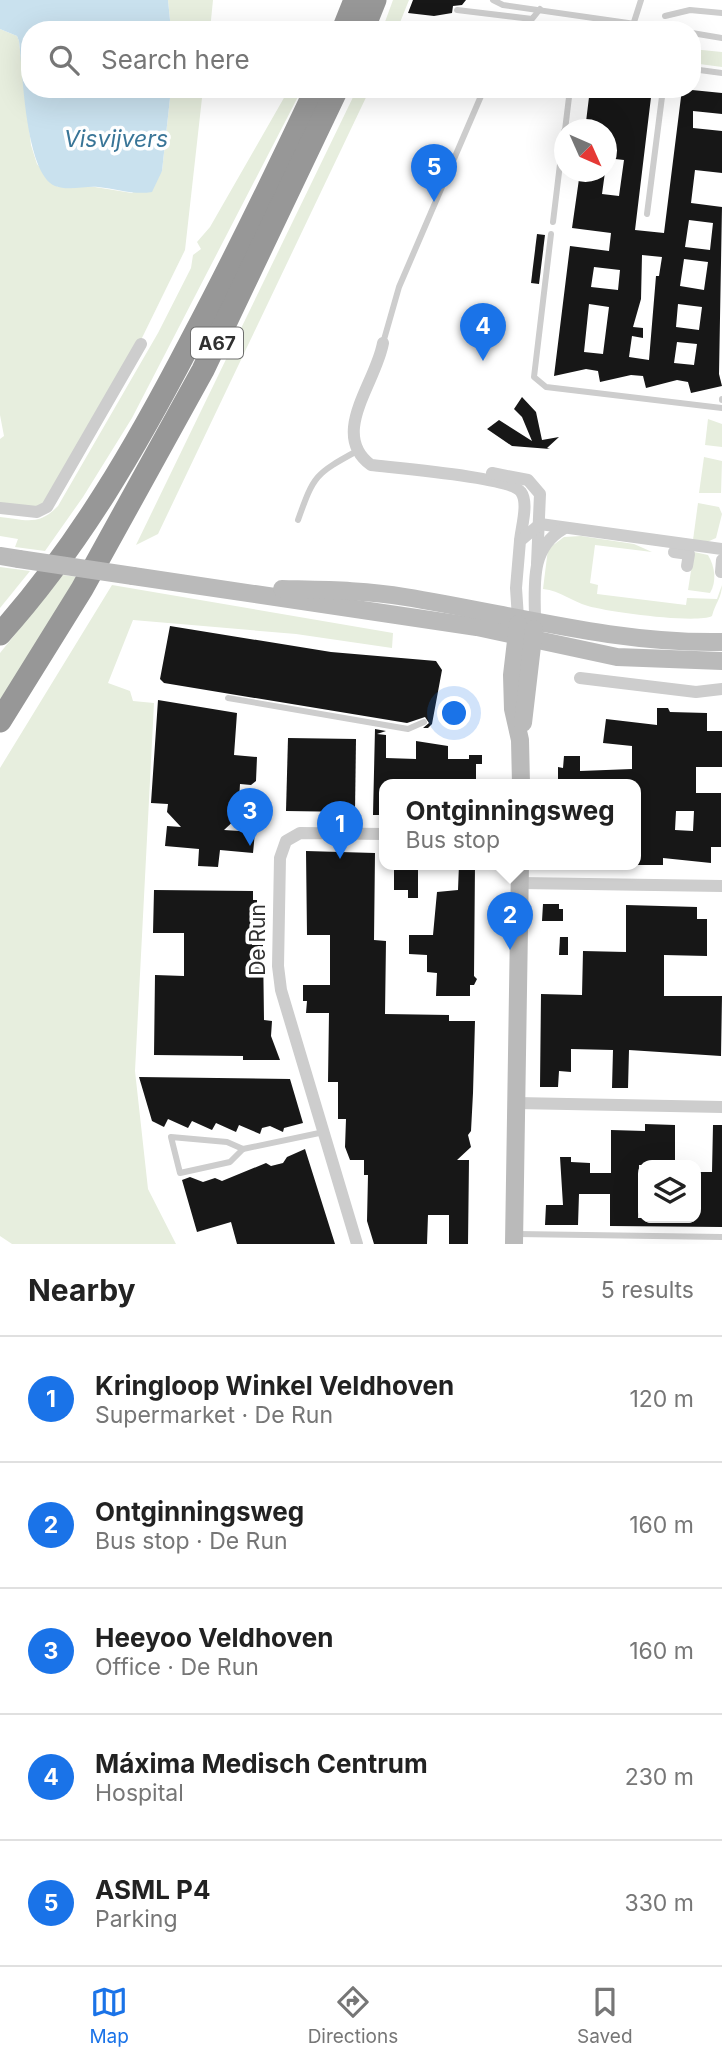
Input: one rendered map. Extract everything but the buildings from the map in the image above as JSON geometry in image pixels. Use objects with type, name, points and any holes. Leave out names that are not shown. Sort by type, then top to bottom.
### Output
[{"type":"highway","points":[[347,21],[355,0]]},
{"type":"highway","points":[[367,21],[375,0]]},
{"type":"highway","name":"A67","points":[[0,634],[88,522],[129,457],[254,222],[312,98]]},
{"type":"highway","name":"A67","points":[[0,721],[82,589],[179,415],[255,266],[333,98]]},
{"type":"main road","points":[[0,556],[477,627],[643,640],[722,642]]},
{"type":"main road","points":[[525,629],[617,657],[722,661]]},
{"type":"main road","points":[[520,779],[520,740],[513,709],[512,675],[525,629]]},
{"type":"main road","points":[[514,1239],[520,873]]},
{"type":"street","points":[[383,343],[352,426],[357,451],[371,465],[514,485],[522,492],[524,501],[516,588],[525,629]]},
{"type":"street","points":[[0,508],[37,512],[47,507],[141,344]]},
{"type":"street","points":[[443,474],[480,472],[528,480],[540,495],[537,564],[525,629]]},
{"type":"street","points":[[540,524],[722,549]]},
{"type":"street","points":[[520,541],[540,524]]},
{"type":"street","points":[[537,564],[548,538],[564,529]]},
{"type":"street","points":[[638,539],[658,550],[689,554],[687,566]]},
{"type":"street","points":[[580,678],[696,692],[722,689]]},
{"type":"street","name":"De Run","points":[[357,1244],[281,990],[278,966],[280,858],[286,842],[300,833],[379,834]]},
{"type":"street","points":[[520,873],[722,886]]},
{"type":"street","points":[[516,1103],[722,1107]]},
{"type":"lane","points":[[493,0],[503,5],[627,21]]},
{"type":"lane","points":[[634,21],[641,0]]},
{"type":"lane","points":[[457,10],[532,19],[540,9]]},
{"type":"lane","points":[[664,16],[690,10],[722,13]]},
{"type":"lane","points":[[701,34],[722,38]]},
{"type":"lane","points":[[701,70],[722,73]]},
{"type":"lane","points":[[383,343],[399,287],[480,98]]},
{"type":"lane","points":[[566,119],[569,98]]},
{"type":"lane","points":[[647,214],[662,98]]},
{"type":"lane","points":[[553,222],[558,182]]},
{"type":"lane","points":[[551,234],[534,377],[546,387],[722,408]]},
{"type":"lane","points":[[298,520],[314,478],[323,469],[357,451]]},
{"type":"lane","points":[[228,698],[408,729],[424,723]]},
{"type":"lane","points":[[243,1149],[227,1142],[171,1137],[180,1172],[230,1162],[243,1149],[324,1132]]},
{"type":"lane","points":[[514,1239],[720,1240]]},
{"type":"green space","points":[[168,0],[213,0],[211,21],[170,21]]},
{"type":"green space","points":[[393,0],[409,0],[401,21],[385,21]]},
{"type":"green space","points":[[0,29],[17,36],[19,41],[21,98],[26,98],[31,145],[37,164],[58,187],[95,187],[132,193],[162,171],[170,98],[202,98],[185,250],[139,344],[48,501],[38,507],[0,503],[0,439],[4,436],[0,415]]},
{"type":"green space","points":[[701,50],[722,52],[722,67],[701,64]]},
{"type":"green space","points":[[284,98],[297,98],[132,418],[83,497],[45,551],[15,547],[18,539],[0,536],[0,517],[38,519],[45,517],[58,506],[158,333],[191,268],[193,255],[201,249],[197,242],[210,227]]},
{"type":"green space","points":[[353,98],[366,98],[158,534],[136,545]]},
{"type":"green space","points":[[708,419],[722,424],[722,447],[705,445]]},
{"type":"green space","points":[[704,457],[722,461],[721,493],[699,493]]},
{"type":"green space","points":[[698,503],[719,507],[722,514],[716,538],[707,542],[693,540]]},
{"type":"green space","points":[[581,536],[634,544],[652,552],[595,545],[590,583],[598,585],[597,594],[686,605],[687,598],[717,599],[722,585],[712,616],[689,619],[614,611],[588,606],[543,589],[548,549],[564,537]]},
{"type":"green space","points":[[694,552],[708,555],[712,564],[714,579],[710,593],[688,590]]},
{"type":"green space","points":[[0,567],[30,571],[0,608]]},
{"type":"green space","points":[[63,575],[78,577],[0,705],[0,653]]},
{"type":"green space","points":[[112,585],[393,633],[392,648],[296,634],[133,620],[108,683],[130,691],[133,701],[154,703],[135,1071],[148,1189],[176,1244],[12,1244],[0,1236],[0,768]]},
{"type":"water","name":"Visvijvers","points":[[0,0],[168,0],[170,21],[21,21],[21,63],[17,36],[0,29]]},
{"type":"water","name":"Visvijvers","points":[[24,98],[170,98],[162,171],[152,192],[55,186],[45,177],[37,162]]},
{"type":"place","name":"ASML P4","points":[[434,202]]},
{"type":"place","name":"Máxima Medisch Centrum","points":[[483,361]]},
{"type":"place","name":"Heeyoo Veldhoven","points":[[250,846]]},
{"type":"place","name":"Kringloop Winkel Veldhoven","points":[[340,859]]},
{"type":"place","name":"Ontginningsweg","points":[[510,950]]}]
